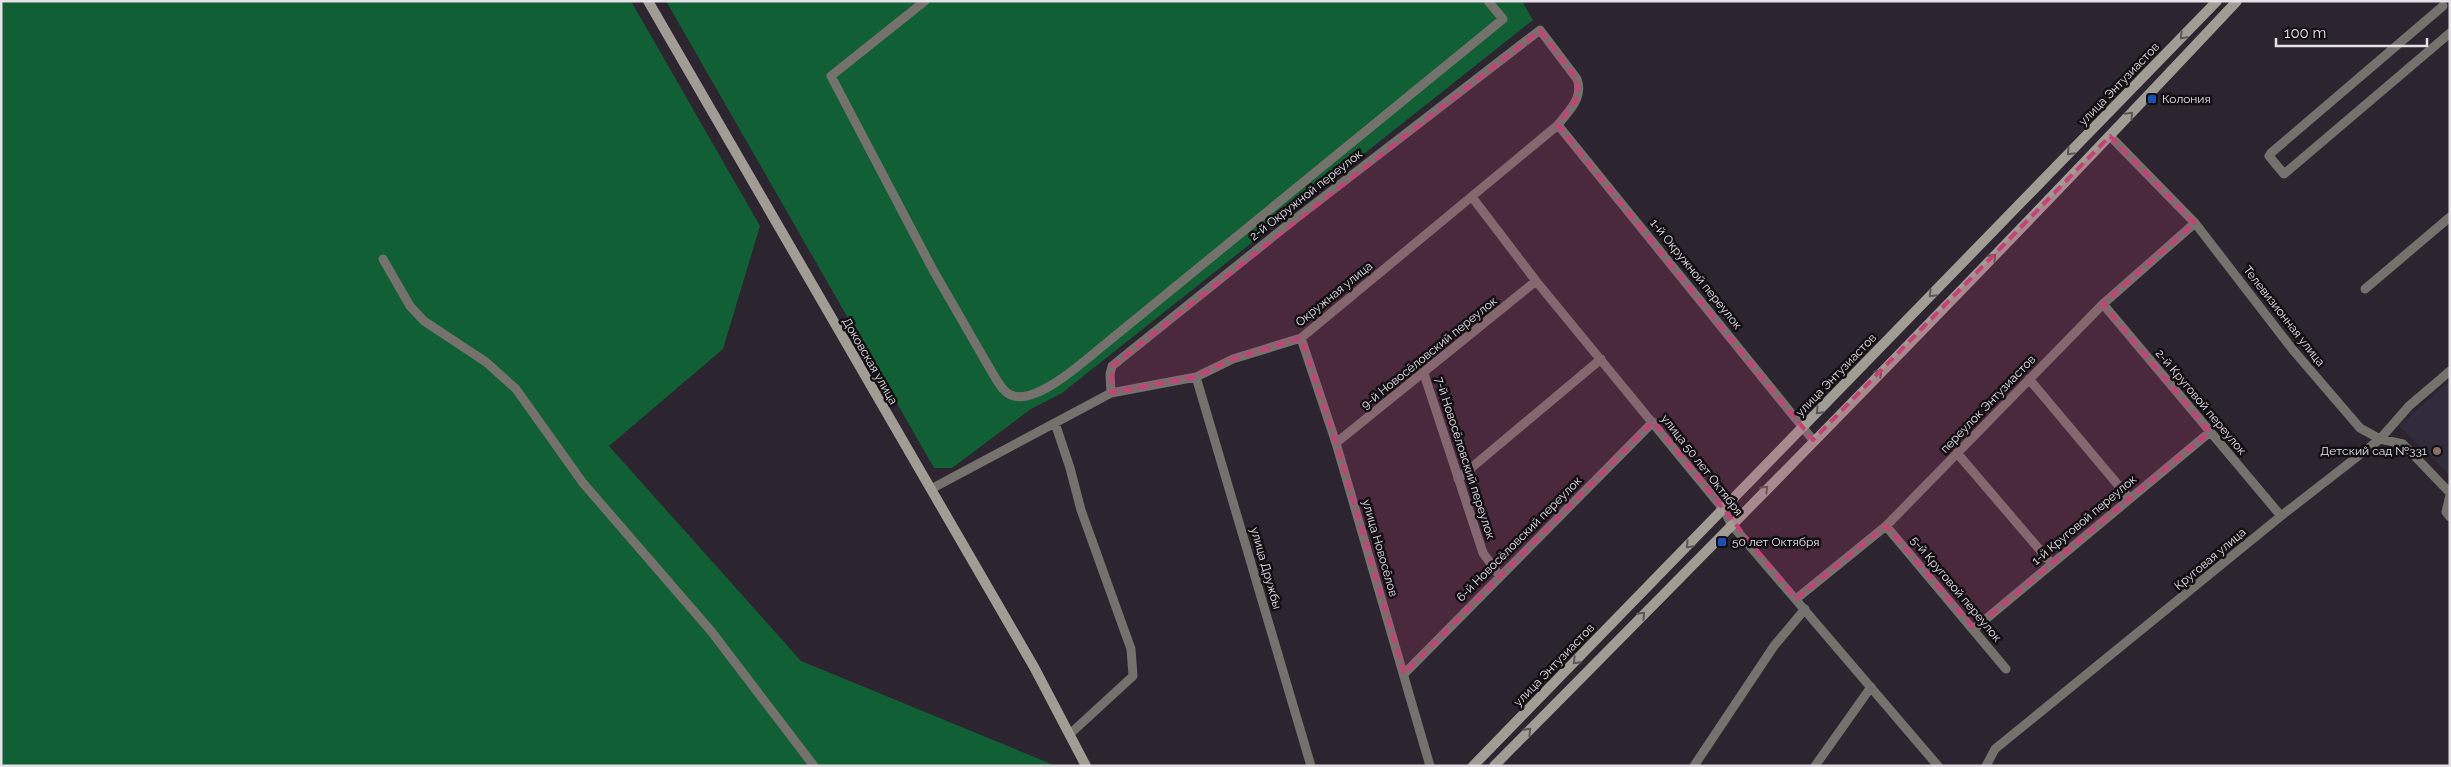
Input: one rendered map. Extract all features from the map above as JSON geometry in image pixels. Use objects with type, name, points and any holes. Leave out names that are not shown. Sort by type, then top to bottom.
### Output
[{"type":"main road","name":"Доковская улица","points":[[648,1],[1071,733],[1086,766]]},
{"type":"main road","name":"улица Энтузиастов","points":[[1473,766],[2217,1]]},
{"type":"main road","points":[[1494,766],[2110,136],[2237,1]]},
{"type":"street","points":[[925,1],[832,76],[933,270],[1002,389],[1014,396],[1025,396],[1040,391],[1064,376],[1503,19],[1488,1]]},
{"type":"street","points":[[2444,7],[2271,153],[2269,156],[2271,159],[2284,174],[2450,33]]},
{"type":"street","name":"Окружная улица","points":[[931,489],[1111,394],[1196,378],[1233,359],[1300,338],[1558,125],[1578,97],[1580,88],[1577,79],[1540,30]]},
{"type":"street","name":"2-й Окружной переулок","points":[[1111,394],[1110,374],[1112,366],[1290,223],[1540,30]]},
{"type":"street","name":"1-й Окружной переулок","points":[[1558,125],[1813,440]]},
{"type":"street","name":"Телевизионная улица","points":[[2110,136],[2194,223],[2293,350],[2360,428],[2380,438],[2403,444],[2450,494],[2446,504],[2446,512],[2450,517]]},
{"type":"street","name":"улица 50 лет Октября","points":[[1472,197],[1536,281],[1724,510],[1731,524],[1938,766]]},
{"type":"street","points":[[2365,289],[2450,217]]},
{"type":"street","name":"переулок Энтузиастов","points":[[1796,599],[1886,526],[2102,304],[2194,223]]},
{"type":"street","points":[[383,259],[410,306],[424,322],[486,362],[516,389],[583,483],[710,631],[814,766]]},
{"type":"street","name":"9-й Новосёловский переулок","points":[[1336,443],[1424,374],[1536,281]]},
{"type":"street","name":"2-й Круговой переулок","points":[[2102,304],[2281,516]]},
{"type":"street","name":"улица Новосёлов","points":[[1300,338],[1336,443],[1430,766]]},
{"type":"street","points":[[1458,479],[1601,359]]},
{"type":"street","name":"Круговая улица","points":[[1986,766],[1995,749],[2281,516],[2380,438],[2409,406],[2450,371]]},
{"type":"street","name":"7-й Новосёловский переулок","points":[[1424,374],[1483,553],[1499,575]]},
{"type":"street","name":"улица Дружбы","points":[[1196,378],[1311,766]]},
{"type":"street","points":[[2029,378],[2129,498]]},
{"type":"street","name":"6-й Новосёловский переулок","points":[[1404,674],[1499,575],[1653,422]]},
{"type":"street","points":[[1055,423],[1081,510],[1131,649],[1133,676],[1071,733]]},
{"type":"street","name":"1-й Круговой переулок","points":[[1974,629],[2210,432]]},
{"type":"street","points":[[1957,453],[2051,563]]},
{"type":"street","name":"5-й Круговой переулок","points":[[1886,526],[2006,668]]},
{"type":"street","points":[[1694,766],[1774,646],[1805,609]]},
{"type":"street","points":[[1815,766],[1871,687]]},
{"type":"highlighted area","points":[[1540,30],[1577,79],[1578,97],[1558,125],[1813,440],[2110,136],[2195,223],[2103,304],[2210,432],[1974,629],[1886,526],[1796,599],[1653,422],[1404,674],[1336,443],[1301,338],[1233,359],[1196,377],[1111,393],[1112,366]]},
{"type":"shaded area","name":"Детский сад №331","points":[[2450,380],[2450,475],[2399,426]]},
{"type":"green space","points":[[1,1],[631,1],[760,226],[723,349],[609,446],[801,661],[1056,766],[1,766]]},
{"type":"green space","points":[[666,1],[1522,1],[1533,20],[1062,393],[1031,409],[952,468],[934,468]]},
{"type":"place","name":"Колония","points":[[2152,99]]},
{"type":"place","name":"Детский сад №331","points":[[2437,451]]},
{"type":"place","name":"50 лет Октября","points":[[1722,542]]}]
